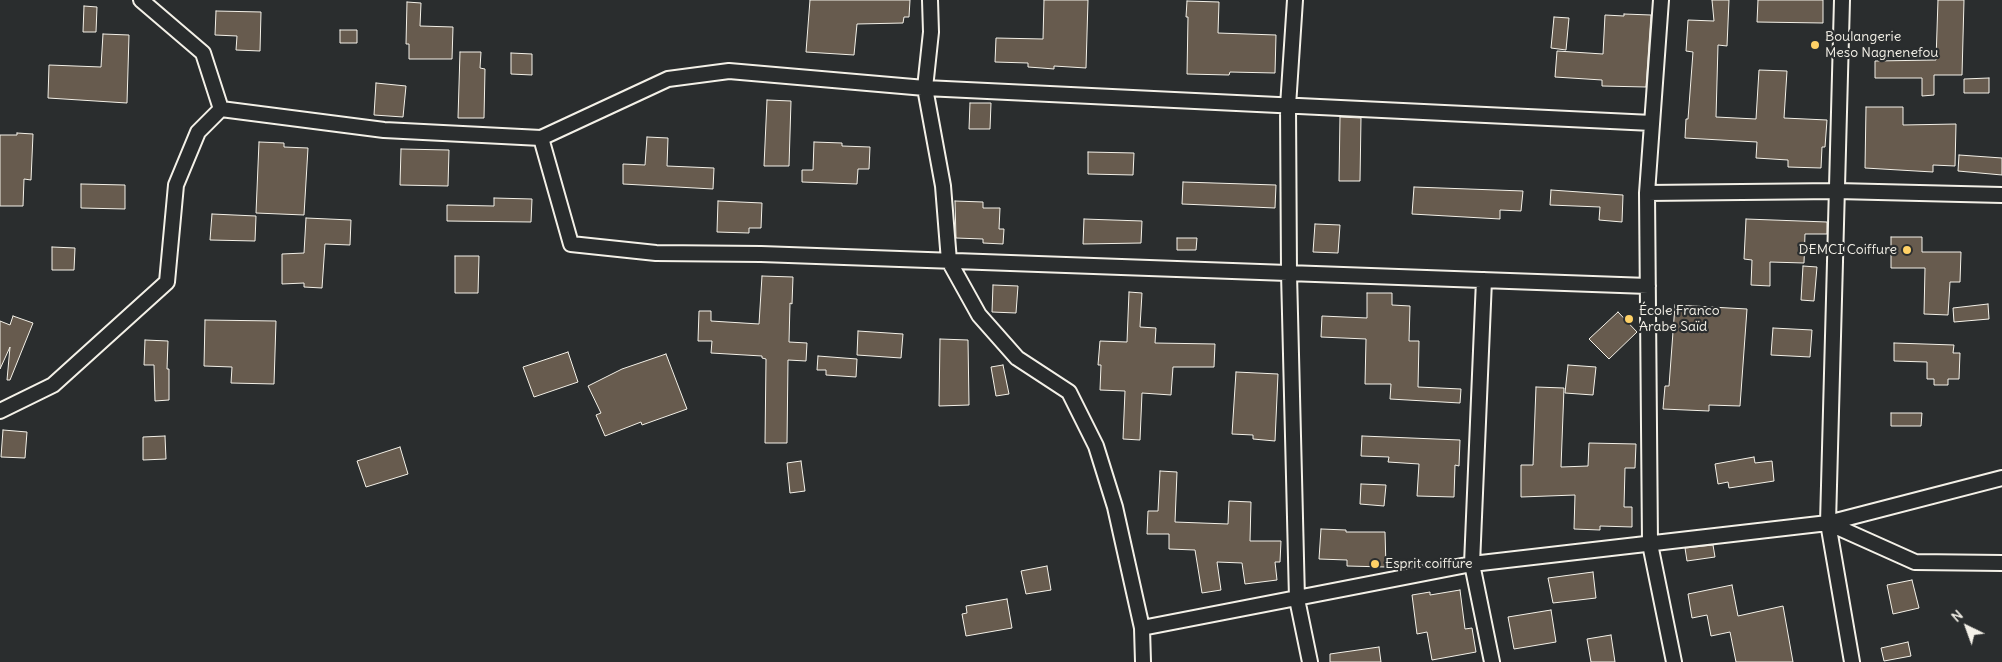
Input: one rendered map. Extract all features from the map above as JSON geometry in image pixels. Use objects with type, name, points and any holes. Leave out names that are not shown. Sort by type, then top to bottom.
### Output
[{"type":"street","points":[[141,0],[203,53],[221,108]]},
{"type":"street","points":[[930,0],[931,32],[925,88],[943,186],[949,261],[979,316],[1017,358],[1069,392],[1096,446],[1115,506],[1142,628],[1143,662]]},
{"type":"street","points":[[1295,0],[1288,106],[1289,273],[1297,599],[1310,662]]},
{"type":"street","points":[[1661,0],[1647,193],[1650,544],[1674,662]]},
{"type":"street","points":[[1842,0],[1828,523],[1852,662]]},
{"type":"street","points":[[221,108],[384,130],[542,138],[668,79],[729,71],[925,88],[1652,123]]},
{"type":"street","points":[[0,411],[53,385],[167,282],[176,186],[198,132],[221,108]]},
{"type":"street","points":[[542,138],[571,244],[656,253],[949,261],[1648,286]]},
{"type":"street","points":[[1647,193],[1837,190],[2002,195]]},
{"type":"street","points":[[1484,280],[1472,564],[1492,662]]},
{"type":"street","points":[[1142,628],[1472,564],[1828,523],[2002,478]]},
{"type":"street","points":[[1828,523],[1915,562],[2002,563]]},
{"type":"building","points":[[810,0],[910,0],[909,17],[904,17],[903,23],[857,24],[854,55],[806,52]]},
{"type":"building","points":[[1044,0],[1088,0],[1086,68],[1054,66],[1054,69],[1028,67],[1028,63],[995,62],[996,38],[1043,39]]},
{"type":"building","points":[[1712,0],[1729,0],[1727,46],[1718,45],[1716,117],[1756,119],[1759,70],[1787,71],[1784,118],[1827,120],[1825,147],[1822,147],[1821,168],[1788,167],[1788,160],[1756,158],[1757,142],[1685,138],[1693,52],[1686,51],[1688,20],[1714,21]]},
{"type":"building","points":[[1758,0],[1823,0],[1823,23],[1757,22]]},
{"type":"building","points":[[1938,0],[1964,0],[1962,75],[1934,75],[1934,95],[1922,96],[1922,78],[1875,78],[1875,61],[1936,60]]},
{"type":"building","points":[[1187,1],[1219,2],[1218,33],[1276,35],[1275,73],[1230,72],[1229,75],[1187,74]]},
{"type":"building","points":[[407,2],[421,3],[420,26],[453,27],[452,59],[409,59],[409,44],[406,44]]},
{"type":"building","points":[[84,6],[97,7],[96,32],[83,32]]},
{"type":"building","points":[[216,11],[261,12],[260,51],[236,50],[237,36],[215,35]]},
{"type":"building","points":[[1624,14],[1651,15],[1646,87],[1602,86],[1602,80],[1555,77],[1557,51],[1603,54],[1605,15],[1624,16]]},
{"type":"building","points":[[1554,17],[1569,18],[1566,50],[1551,48]]},
{"type":"building","points":[[340,30],[357,30],[357,43],[340,43]]},
{"type":"building","points":[[103,34],[129,35],[127,103],[48,98],[49,65],[101,67]]},
{"type":"building","points":[[460,52],[481,52],[480,68],[485,69],[484,118],[458,118]]},
{"type":"building","points":[[511,53],[532,54],[532,75],[511,74]]},
{"type":"building","points":[[1989,78],[1989,93],[1964,93],[1964,79]]},
{"type":"building","points":[[376,83],[406,86],[403,117],[374,115]]},
{"type":"building","points":[[767,100],[791,101],[789,166],[764,166]]},
{"type":"building","points":[[970,103],[991,103],[990,129],[969,129]]},
{"type":"building","points":[[1866,107],[1903,107],[1903,125],[1956,124],[1955,166],[1933,165],[1933,172],[1865,168]]},
{"type":"building","points":[[1340,117],[1361,118],[1360,181],[1339,181]]},
{"type":"building","points":[[17,133],[33,134],[31,180],[24,179],[23,206],[0,206],[0,135],[17,135]]},
{"type":"building","points":[[647,137],[668,138],[667,166],[714,168],[713,189],[623,184],[623,164],[645,165]]},
{"type":"building","points":[[259,142],[284,143],[284,147],[308,148],[304,215],[256,213]]},
{"type":"building","points":[[814,142],[870,147],[869,169],[858,169],[857,184],[802,182],[802,170],[813,170]]},
{"type":"building","points":[[401,149],[449,150],[448,186],[400,185]]},
{"type":"building","points":[[1088,152],[1134,153],[1133,175],[1088,174]]},
{"type":"building","points":[[1959,155],[2002,158],[2002,175],[1958,171]]},
{"type":"building","points":[[1183,182],[1276,185],[1275,208],[1182,204]]},
{"type":"building","points":[[81,184],[125,185],[125,209],[81,208]]},
{"type":"building","points":[[1414,187],[1523,191],[1521,211],[1500,210],[1500,219],[1412,214]]},
{"type":"building","points":[[1551,190],[1623,195],[1622,222],[1599,220],[1600,207],[1550,205]]},
{"type":"building","points":[[494,198],[532,199],[531,222],[447,221],[447,205],[494,206]]},
{"type":"building","points":[[718,201],[762,203],[761,228],[749,228],[749,233],[717,232]]},
{"type":"building","points":[[955,201],[983,202],[983,208],[1000,208],[999,229],[1004,229],[1003,244],[983,243],[983,239],[956,238]]},
{"type":"building","points":[[212,214],[256,216],[255,241],[210,240]]},
{"type":"building","points":[[306,218],[351,220],[350,245],[325,244],[322,288],[304,287],[304,283],[282,284],[282,254],[304,253]]},
{"type":"building","points":[[1084,219],[1142,221],[1141,243],[1083,244]]},
{"type":"building","points":[[1746,219],[1827,222],[1827,234],[1805,234],[1804,263],[1770,262],[1770,286],[1751,285],[1752,260],[1744,259]]},
{"type":"building","points":[[1315,224],[1340,225],[1338,253],[1313,252]]},
{"type":"building","points":[[1891,237],[1922,237],[1922,252],[1961,252],[1960,282],[1950,282],[1948,315],[1924,314],[1925,268],[1891,268]]},
{"type":"building","points":[[1177,238],[1197,238],[1196,250],[1177,250]]},
{"type":"building","points":[[52,247],[75,248],[74,270],[52,270]]},
{"type":"building","points":[[455,256],[479,256],[478,293],[455,293]]},
{"type":"building","points":[[1803,266],[1817,267],[1814,301],[1801,300]]},
{"type":"building","points":[[762,276],[793,277],[789,342],[807,343],[806,361],[788,360],[787,443],[765,443],[766,359],[762,358],[762,356],[711,353],[712,341],[698,341],[699,311],[711,311],[711,321],[759,324]]},
{"type":"building","points":[[993,285],[1018,286],[1016,313],[992,312]]},
{"type":"building","points":[[1129,292],[1142,293],[1140,327],[1156,328],[1155,343],[1215,344],[1214,367],[1173,367],[1171,395],[1142,393],[1140,440],[1123,439],[1125,391],[1100,390],[1101,365],[1098,365],[1100,341],[1127,342]]},
{"type":"building","points":[[1367,293],[1392,293],[1392,305],[1410,306],[1409,341],[1419,341],[1418,387],[1461,389],[1460,403],[1390,399],[1391,384],[1365,384],[1366,339],[1321,337],[1322,316],[1367,318]]},
{"type":"building","points":[[1988,304],[1989,319],[1954,322],[1953,308]]},
{"type":"building","points":[[1675,305],[1747,309],[1740,406],[1709,405],[1709,411],[1663,409],[1665,386],[1669,386]]},
{"type":"building","points":[[1618,312],[1637,332],[1609,359],[1589,339]]},
{"type":"building","points":[[13,316],[33,323],[10,380],[7,380],[10,347],[0,369],[0,321],[10,325]]},
{"type":"building","points":[[205,320],[276,321],[274,384],[231,383],[232,367],[204,366]]},
{"type":"building","points":[[1773,328],[1812,330],[1810,357],[1771,355]]},
{"type":"building","points":[[858,331],[903,334],[901,358],[857,355]]},
{"type":"building","points":[[940,339],[968,340],[969,405],[939,406]]},
{"type":"building","points":[[145,340],[168,341],[169,400],[155,401],[154,365],[144,365]]},
{"type":"building","points":[[1894,343],[1954,345],[1953,353],[1960,353],[1959,379],[1948,379],[1948,385],[1934,385],[1934,379],[1927,379],[1927,362],[1894,361]]},
{"type":"building","points":[[568,352],[578,382],[534,397],[523,367]]},
{"type":"building","points":[[666,354],[687,409],[642,425],[641,422],[605,436],[596,415],[601,413],[588,386],[622,369]]},
{"type":"building","points":[[818,356],[857,359],[856,377],[826,375],[826,370],[817,370]]},
{"type":"building","points":[[1003,365],[1009,394],[996,396],[991,367]]},
{"type":"building","points":[[1568,365],[1596,367],[1593,395],[1565,393]]},
{"type":"building","points":[[1236,372],[1278,374],[1275,441],[1253,439],[1253,435],[1232,434]]},
{"type":"building","points":[[1536,387],[1564,388],[1561,467],[1588,466],[1589,443],[1636,444],[1635,468],[1625,468],[1624,507],[1632,507],[1632,527],[1600,526],[1600,530],[1574,529],[1575,495],[1521,497],[1521,465],[1533,465]]},
{"type":"building","points":[[1891,413],[1922,413],[1921,426],[1891,426]]},
{"type":"building","points":[[3,430],[27,432],[25,458],[1,457]]},
{"type":"building","points":[[165,436],[166,459],[143,460],[143,437]]},
{"type":"building","points":[[1362,436],[1460,440],[1459,466],[1455,465],[1454,497],[1417,496],[1419,464],[1388,462],[1389,457],[1361,456]]},
{"type":"building","points":[[400,447],[408,474],[366,487],[357,461]]},
{"type":"building","points":[[1754,457],[1755,463],[1772,461],[1774,481],[1729,488],[1728,482],[1718,484],[1715,464]]},
{"type":"building","points":[[801,461],[805,491],[790,493],[787,463]]},
{"type":"building","points":[[1160,471],[1177,472],[1175,522],[1228,524],[1229,501],[1251,502],[1250,541],[1281,541],[1280,562],[1275,562],[1277,580],[1245,584],[1242,563],[1217,562],[1221,590],[1202,593],[1195,550],[1169,549],[1169,534],[1147,534],[1148,511],[1158,511]]},
{"type":"building","points":[[1361,484],[1386,485],[1384,506],[1360,504]]},
{"type":"building","points":[[1321,529],[1346,530],[1346,532],[1385,532],[1386,567],[1347,566],[1347,560],[1319,559]]},
{"type":"building","points":[[1713,545],[1715,557],[1687,561],[1685,548]]},
{"type":"building","points":[[1047,566],[1051,590],[1026,594],[1021,571]]},
{"type":"building","points":[[1593,572],[1596,598],[1553,603],[1548,578]]},
{"type":"building","points":[[1912,580],[1919,608],[1893,614],[1887,585]]},
{"type":"building","points":[[1732,585],[1738,616],[1783,606],[1793,662],[1736,662],[1730,632],[1711,636],[1707,615],[1692,618],[1688,594]]},
{"type":"building","points":[[1460,590],[1465,629],[1472,628],[1476,652],[1432,660],[1427,632],[1417,634],[1412,595],[1430,592],[1430,595]]},
{"type":"building","points":[[1007,599],[1012,628],[966,636],[962,614],[967,613],[966,606]]},
{"type":"building","points":[[1551,610],[1556,642],[1514,649],[1508,617]]},
{"type":"building","points":[[1611,635],[1615,662],[1591,662],[1587,639]]},
{"type":"building","points":[[1908,642],[1911,656],[1884,661],[1881,648]]},
{"type":"building","points":[[1379,647],[1381,662],[1330,662],[1330,654]]},
{"type":"place","name":"Boulangerie Meso Nagnenefou","points":[[1815,45]]},
{"type":"place","name":"DEMCI Coiffure","points":[[1907,250]]},
{"type":"place","name":"École Franco Arabe Saïd","points":[[1629,319]]},
{"type":"place","name":"Esprit coiffure","points":[[1375,564]]}]
